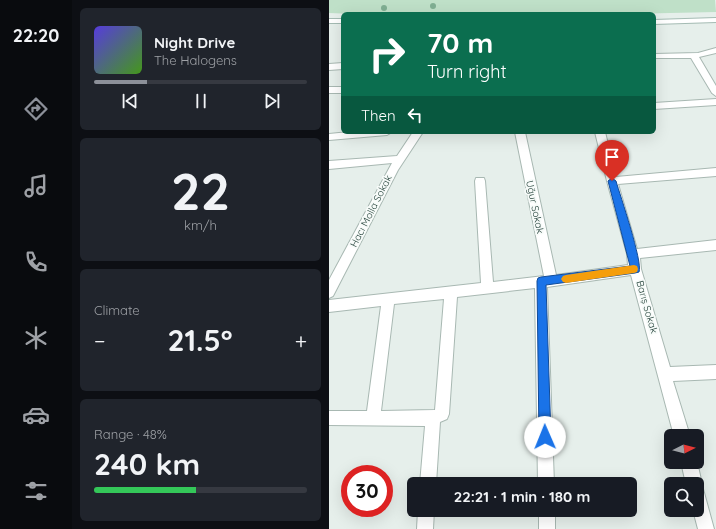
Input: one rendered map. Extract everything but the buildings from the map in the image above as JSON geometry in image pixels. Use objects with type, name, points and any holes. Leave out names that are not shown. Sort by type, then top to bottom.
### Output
[{"type":"street","points":[[656,22],[716,20]]},
{"type":"street","points":[[329,21],[341,21]]},
{"type":"street","points":[[656,56],[694,56],[716,50]]},
{"type":"street","points":[[694,56],[716,93]]},
{"type":"street","points":[[329,67],[341,66]]},
{"type":"street","points":[[329,90],[341,90]]},
{"type":"street","points":[[656,106],[716,102]]},
{"type":"street","points":[[329,137],[364,134]]},
{"type":"street","name":"Hacı Molla Sokak","points":[[329,292],[394,168],[418,134]]},
{"type":"street","name":"Uğur Sokak","points":[[520,134],[546,281],[546,477]]},
{"type":"street","name":"Barış Sokak","points":[[600,134],[633,254],[635,269],[666,374],[680,429]]},
{"type":"street","points":[[329,165],[400,159]]},
{"type":"street","points":[[612,181],[716,172]]},
{"type":"street","points":[[480,181],[487,288]]},
{"type":"street","points":[[633,254],[716,245]]},
{"type":"street","points":[[329,306],[546,281],[635,269]]},
{"type":"street","points":[[329,418],[433,418],[442,414],[451,292]]},
{"type":"street","points":[[373,419],[388,300]]},
{"type":"street","points":[[666,374],[716,372]]},
{"type":"street","points":[[429,477],[433,418]]},
{"type":"street","points":[[425,529],[426,517]]},
{"type":"street","points":[[547,517],[547,529]]},
{"type":"street","points":[[703,517],[706,529]]},
{"type":"green space","points":[[329,0],[715,0],[716,12],[656,13],[656,12],[329,13]]},
{"type":"slow traffic","points":[[566,279],[634,269]]},
{"type":"route","points":[[545,437],[541,281],[551,281],[635,269],[633,254],[612,181]]}]
